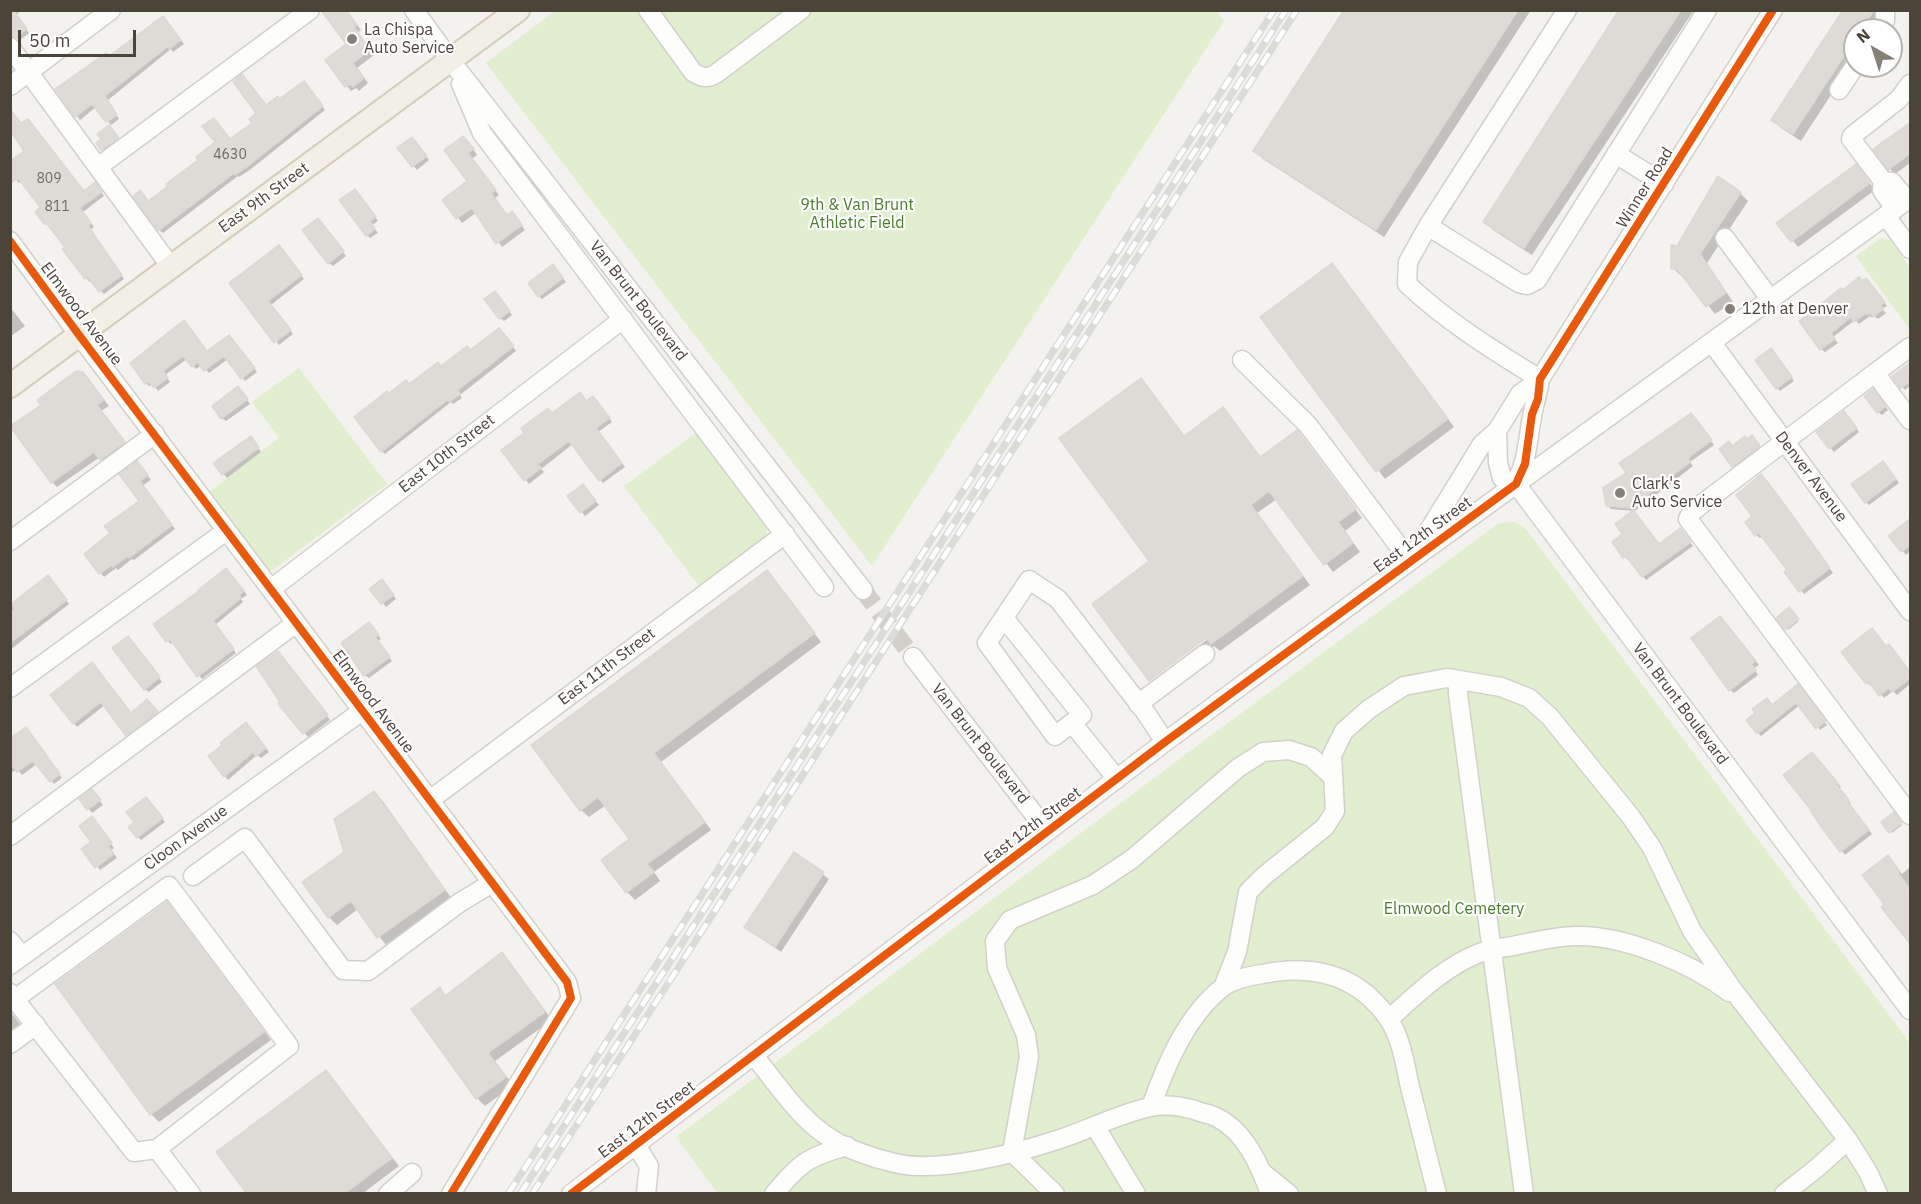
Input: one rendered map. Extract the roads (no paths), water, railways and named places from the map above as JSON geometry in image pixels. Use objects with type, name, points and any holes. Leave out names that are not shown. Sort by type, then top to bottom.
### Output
[{"type":"main road","name":"East 9th Street","points":[[10,386],[518,10]]},
{"type":"street","points":[[10,86],[111,10]]},
{"type":"street","points":[[98,167],[310,10]]},
{"type":"street","name":"Van Brunt Boulevard","points":[[414,10],[451,61],[863,590]]},
{"type":"street","points":[[649,11],[693,72],[702,77],[711,77],[801,10]]},
{"type":"street","points":[[1516,484],[1525,464],[1540,379],[1491,349],[1419,296],[1407,284],[1408,262],[1428,226],[1567,10]]},
{"type":"street","points":[[1428,226],[1519,283],[1527,285],[1537,280],[1707,10]]},
{"type":"street","name":"Winner Road","points":[[1410,561],[1482,444],[1497,431],[1520,394],[1540,379],[1664,184],[1765,13]]},
{"type":"street","points":[[10,47],[171,267]]},
{"type":"street","points":[[451,61],[482,133],[824,587]]},
{"type":"street","points":[[1839,90],[1847,78]]},
{"type":"street","points":[[1911,84],[1899,99],[1851,139],[1883,181],[1882,190],[1900,206],[1911,249]]},
{"type":"street","points":[[1616,154],[1664,184]]},
{"type":"street","name":"East 12th Street","points":[[571,1194],[1165,742],[1410,561],[1900,206]]},
{"type":"street","points":[[1725,238],[1771,300]]},
{"type":"street","name":"Elmwood Avenue","points":[[10,241],[567,982],[571,998],[451,1194]]},
{"type":"street","name":"East 10th Street","points":[[271,589],[623,318]]},
{"type":"street","name":"Denver Avenue","points":[[1712,343],[1911,611]]},
{"type":"street","points":[[1911,347],[1698,507],[1688,519],[1911,815]]},
{"type":"street","points":[[1242,360],[1308,425],[1410,561]]},
{"type":"street","points":[[1875,373],[1911,420]]},
{"type":"street","name":"Van Brunt Boulevard","points":[[1497,431],[1498,463],[1502,478],[1516,484],[1911,1010]]},
{"type":"street","points":[[10,541],[155,434]]},
{"type":"street","points":[[10,688],[226,531]]},
{"type":"street","name":"East 11th Street","points":[[430,800],[785,534]]},
{"type":"street","points":[[1004,618],[1082,715],[1055,736],[987,643],[1029,580],[1058,599],[1165,742]]},
{"type":"street","points":[[10,836],[296,623]]},
{"type":"street","points":[[1138,704],[1205,654]]},
{"type":"street","name":"Van Brunt Boulevard","points":[[913,657],[1047,831]]},
{"type":"street","points":[[1151,1107],[1178,1041],[1201,1010],[1224,986],[1237,952],[1248,892],[1325,826],[1335,811],[1332,755],[1344,731],[1369,709],[1404,686],[1447,678],[1501,687],[1529,698],[1550,717],[1631,817],[1652,848],[1692,932],[1848,1140],[1868,1172],[1878,1194]]},
{"type":"street","points":[[1458,680],[1524,1194]]},
{"type":"street","name":"Cloon Avenue","points":[[16,960],[362,711]]},
{"type":"street","points":[[1072,723],[1117,779]]},
{"type":"street","points":[[1012,1152],[1029,1057],[1026,1035],[997,968],[995,941],[1011,920],[1093,885],[1122,865],[1238,768],[1263,752],[1289,750],[1311,757],[1333,777]]},
{"type":"street","points":[[193,876],[244,838],[343,970],[368,971],[459,903],[492,883]]},
{"type":"street","points":[[169,886],[289,1046],[157,1149],[134,1152],[13,996],[169,886]]},
{"type":"street","points":[[1389,1019],[1425,987],[1455,965],[1478,953],[1576,936],[1629,943],[1683,964],[1712,980],[1746,1006]]},
{"type":"street","points":[[10,941],[16,960]]},
{"type":"street","points":[[1224,986],[1247,977],[1279,971],[1319,971],[1346,980],[1371,998],[1389,1019],[1400,1045],[1437,1194]]},
{"type":"street","points":[[10,1044],[36,1025]]},
{"type":"street","points":[[754,1056],[801,1113],[824,1134],[846,1146],[896,1164],[939,1166],[1012,1152],[1059,1139],[1151,1107],[1183,1107],[1217,1117],[1234,1130],[1251,1151],[1263,1173],[1270,1194]]},
{"type":"street","points":[[1095,1126],[1136,1194]]},
{"type":"street","points":[[1784,1194],[1848,1140]]},
{"type":"street","points":[[636,1145],[649,1166],[646,1194]]},
{"type":"street","points":[[774,1194],[795,1168],[818,1154],[846,1146]]},
{"type":"street","points":[[157,1149],[191,1194]]},
{"type":"street","points":[[1012,1152],[1055,1194]]},
{"type":"street","points":[[388,1194],[412,1173]]},
{"type":"street","points":[[1263,1173],[1289,1194]]},
{"type":"tunnel","points":[[863,590],[913,657]]},
{"type":"railway","points":[[508,1194],[1274,10]]},
{"type":"railway","points":[[520,1194],[1286,10]]},
{"type":"railway","points":[[532,1194],[1297,10]]},
{"type":"place","name":"La Chispa Auto Service","points":[[352,39]]},
{"type":"place","name":"12th at Denver","points":[[1730,309]]},
{"type":"place","name":"Clark's Auto Service","points":[[1620,493]]},
{"type":"park label","name":"9th & Van Brunt Athletic Field","points":[[857,214]]},
{"type":"park label","name":"Elmwood Cemetery","points":[[1454,909]]}]
